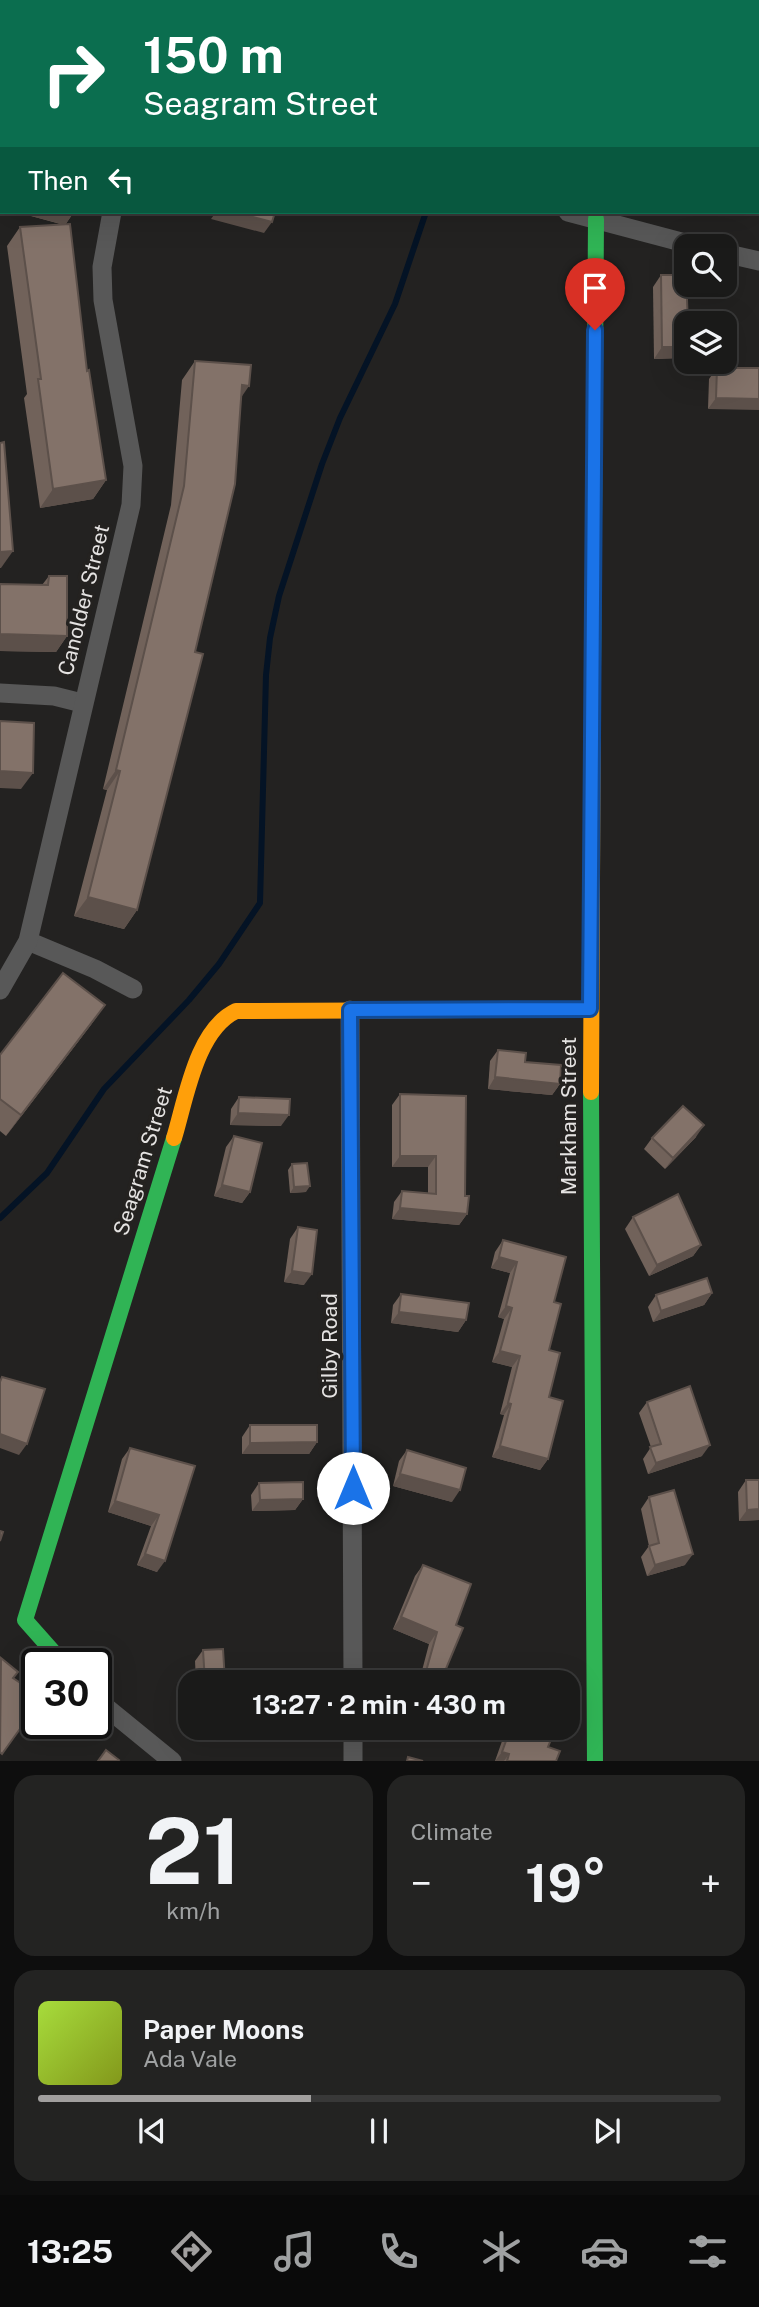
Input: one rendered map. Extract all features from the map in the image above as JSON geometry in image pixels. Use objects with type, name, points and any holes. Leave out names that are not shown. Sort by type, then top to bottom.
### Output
[{"type":"street","name":"Canolder Street","points":[[0,990],[28,941],[82,703],[131,505],[133,466],[103,300],[102,267],[112,214]]},
{"type":"street","points":[[576,214],[674,240]]},
{"type":"street","name":"Markham Street","points":[[595,1761],[590,1009],[596,219]]},
{"type":"street","points":[[737,256],[759,261]]},
{"type":"street","points":[[0,693],[54,696],[82,703]]},
{"type":"street","points":[[28,941],[95,969],[133,989]]},
{"type":"street","name":"Seagram Street","points":[[50,1648],[25,1620],[208,1034],[223,1015],[236,1011],[590,1009]]},
{"type":"street","name":"Gilby Road","points":[[350,1010],[353,1670]]},
{"type":"street","points":[[112,1712],[172,1761]]},
{"type":"street","points":[[353,1740],[353,1761]]},
{"type":"building","points":[[242,214],[274,214],[272,222]]},
{"type":"building","points":[[70,224],[87,371],[89,370],[106,480],[53,489],[20,227]]},
{"type":"building","points":[[661,275],[674,275],[674,297],[687,297],[687,311],[674,311],[674,347],[662,347]]},
{"type":"building","points":[[195,361],[251,365],[249,386],[242,385],[235,484],[195,652],[203,654],[137,910],[88,897],[120,771],[116,770],[184,486]]},
{"type":"building","points":[[737,368],[759,368],[759,399],[716,398],[717,374],[737,374]]},
{"type":"building","points":[[4,442],[13,551],[0,552],[0,443]]},
{"type":"building","points":[[49,576],[67,576],[67,636],[0,634],[0,584],[48,585]]},
{"type":"building","points":[[0,721],[34,723],[33,773],[0,771]]},
{"type":"building","points":[[63,973],[105,1005],[21,1115],[0,1099],[0,1055]]},
{"type":"building","points":[[498,1050],[526,1053],[525,1062],[561,1065],[560,1084],[495,1077]]},
{"type":"building","points":[[400,1094],[466,1096],[465,1196],[469,1196],[467,1214],[400,1208],[402,1191],[436,1194],[436,1156],[400,1156]]},
{"type":"building","points":[[239,1097],[290,1099],[289,1115],[238,1113]]},
{"type":"building","points":[[683,1106],[704,1125],[673,1158],[652,1138]]},
{"type":"building","points":[[234,1136],[262,1143],[250,1192],[222,1185]]},
{"type":"building","points":[[307,1163],[310,1186],[294,1187],[292,1164]]},
{"type":"building","points":[[678,1194],[701,1245],[657,1265],[633,1217]]},
{"type":"building","points":[[298,1227],[317,1230],[312,1274],[292,1271]]},
{"type":"building","points":[[503,1240],[566,1257],[554,1302],[561,1304],[549,1350],[560,1353],[549,1397],[563,1401],[548,1459],[500,1446],[520,1356],[500,1351],[512,1308],[506,1306],[517,1262],[499,1257]]},
{"type":"building","points":[[707,1278],[712,1293],[661,1311],[656,1295]]},
{"type":"building","points":[[401,1294],[469,1303],[466,1320],[399,1312]]},
{"type":"building","points":[[2,1377],[45,1389],[27,1444],[0,1434]]},
{"type":"building","points":[[690,1386],[710,1445],[656,1463],[650,1447],[661,1444],[647,1402]]},
{"type":"building","points":[[250,1425],[317,1425],[317,1442],[250,1443]]},
{"type":"building","points":[[130,1448],[195,1466],[165,1561],[145,1554],[159,1515],[115,1501]]},
{"type":"building","points":[[407,1450],[466,1468],[460,1490],[400,1474]]},
{"type":"building","points":[[746,1480],[759,1480],[759,1509],[747,1510]]},
{"type":"building","points":[[303,1482],[303,1499],[260,1500],[259,1483]]},
{"type":"building","points":[[674,1490],[693,1554],[655,1565],[649,1546],[659,1543],[649,1497]]},
{"type":"building","points":[[423,1565],[471,1584],[456,1625],[463,1628],[445,1670],[426,1670],[437,1632],[401,1617]]},
{"type":"building","points":[[223,1649],[224,1670],[204,1670],[203,1650]]},
{"type":"building","points":[[1,1658],[18,1672],[13,1678],[21,1683],[21,1727],[2,1754]]},
{"type":"building","points":[[506,1740],[551,1740],[548,1747],[560,1751],[556,1761],[507,1761],[509,1754],[502,1752]]},
{"type":"building","points":[[106,1750],[119,1760],[98,1761]]},
{"type":"building","points":[[408,1757],[423,1761],[407,1761]]},
{"type":"waterway","points":[[0,1218],[47,1173],[104,1089],[189,1000],[219,964],[260,903],[266,675],[279,596],[322,464],[340,418],[395,304],[425,214]]},
{"type":"traffic: fast","points":[[593,669],[596,219]]},
{"type":"traffic: fast","points":[[464,1010],[590,1009]]},
{"type":"traffic: fast","points":[[591,1092],[595,1761]]},
{"type":"traffic: fast","points":[[50,1648],[25,1620],[174,1138]]},
{"type":"traffic: slow","points":[[591,1092],[593,669]]},
{"type":"traffic: slow","points":[[174,1138],[188,1086],[202,1049],[222,1020],[236,1011],[464,1010]]},
{"type":"route","points":[[353,1488],[350,1010],[590,1009],[595,330]]}]
